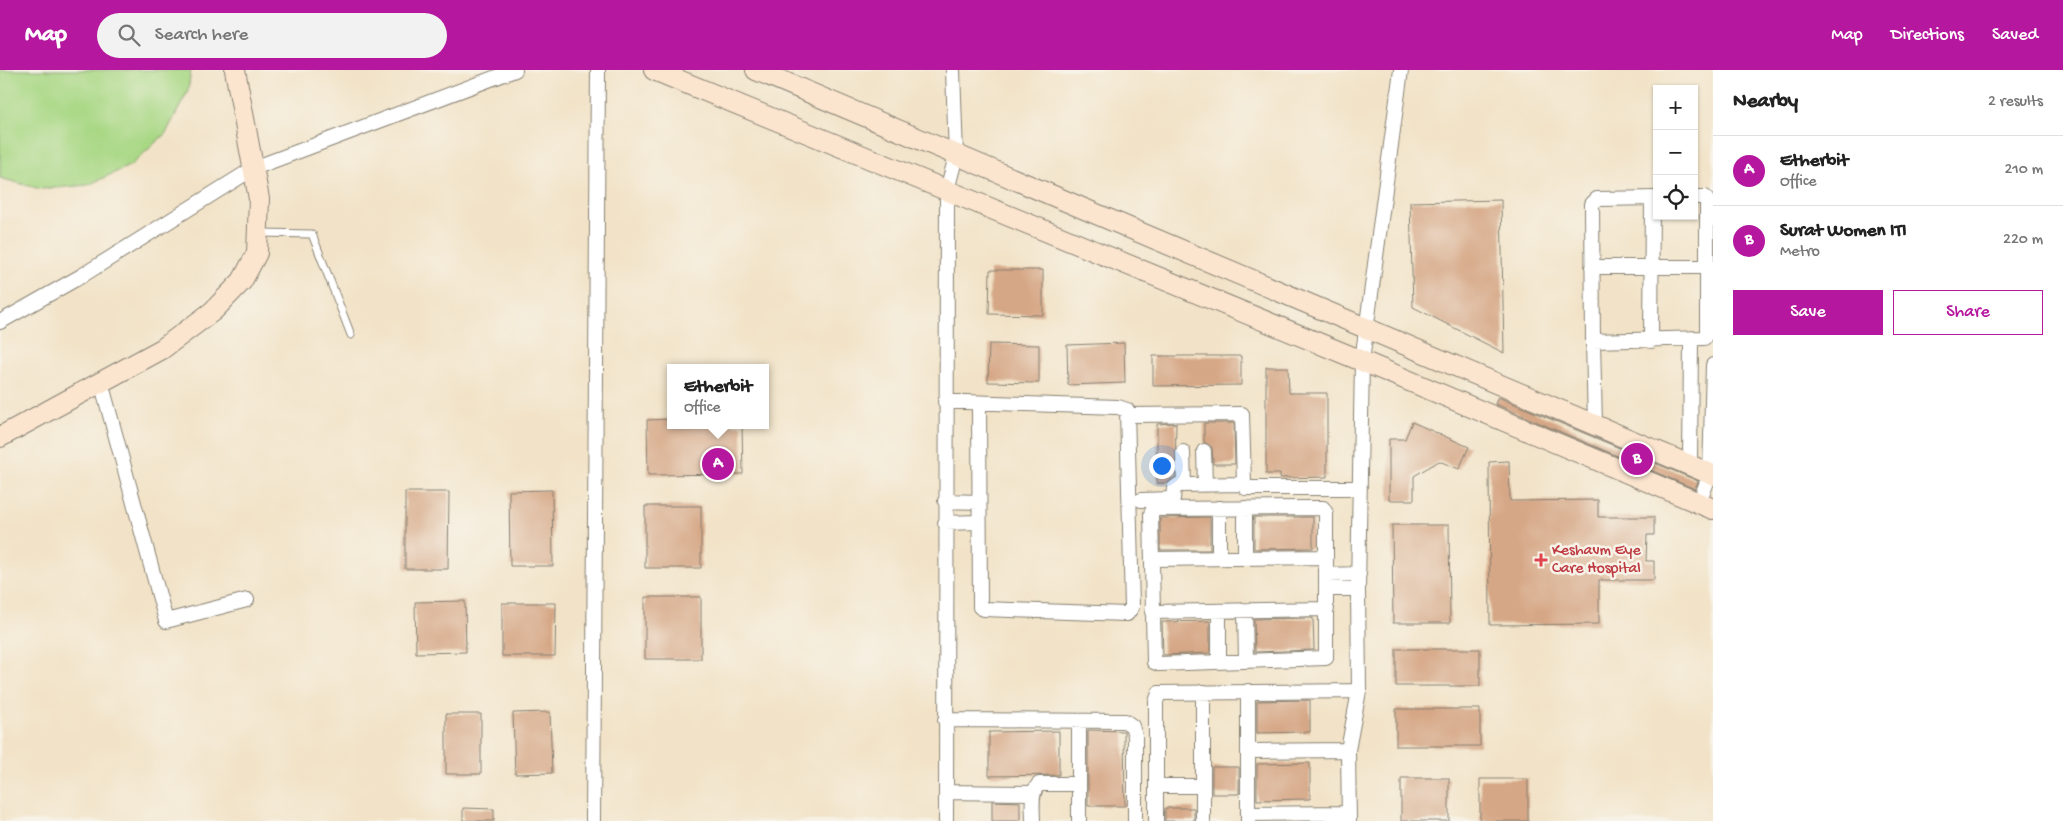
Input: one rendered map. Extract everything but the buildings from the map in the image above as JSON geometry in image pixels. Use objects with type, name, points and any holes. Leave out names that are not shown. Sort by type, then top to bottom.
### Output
[{"type":"street","points":[[0,437],[162,349],[213,311],[242,281],[257,253],[260,199],[235,70]]},
{"type":"street","points":[[0,322],[83,275],[254,168],[514,70]]},
{"type":"street","points":[[593,821],[598,70]]},
{"type":"street","points":[[654,70],[1478,409],[1706,506],[1712,475],[1713,365]]},
{"type":"street","points":[[756,70],[1712,475]]},
{"type":"street","points":[[946,821],[945,402],[947,190],[956,156],[953,70]]},
{"type":"street","points":[[1248,691],[1248,817],[1349,817],[1348,750],[1359,691],[1358,589],[1362,361],[1400,70]]},
{"type":"street","points":[[1593,342],[1691,340],[1704,338],[1707,332],[1707,200],[1706,197],[1698,197]]},
{"type":"street","points":[[1595,426],[1592,207],[1594,200],[1653,198]]},
{"type":"street","points":[[1651,341],[1653,220]]},
{"type":"street","points":[[1592,267],[1707,266]]},
{"type":"street","points":[[1690,465],[1691,340]]},
{"type":"street","points":[[1478,409],[1490,381]]},
{"type":"street","points":[[102,382],[166,621],[247,600]]},
{"type":"street","points":[[945,402],[1118,407],[1124,408],[1128,415],[1132,607],[1127,614],[981,608],[979,605],[979,403]]},
{"type":"street","points":[[1128,415],[1242,414],[1244,484],[1249,490],[1359,488]]},
{"type":"street","points":[[1204,451],[1205,485]]},
{"type":"street","points":[[1183,452],[1184,485]]},
{"type":"street","points":[[1141,500],[1173,499],[1176,486],[1244,484]]},
{"type":"street","points":[[945,501],[979,502]]},
{"type":"street","points":[[1219,508],[1219,558]]},
{"type":"street","points":[[1245,508],[1245,558]]},
{"type":"street","points":[[1245,508],[1323,508],[1326,513],[1327,655],[1324,659],[1159,664],[1154,662],[1151,514],[1153,509],[1245,508]]},
{"type":"street","points":[[945,523],[979,522]]},
{"type":"street","points":[[1152,559],[1326,557]]},
{"type":"street","points":[[1326,575],[1359,574]]},
{"type":"street","points":[[1326,589],[1358,589]]},
{"type":"street","points":[[1152,612],[1326,609]]},
{"type":"street","points":[[1219,611],[1219,662]]},
{"type":"street","points":[[1246,611],[1246,661]]},
{"type":"street","points":[[1156,821],[1156,702],[1159,692],[1359,691]]},
{"type":"street","points":[[1203,692],[1204,821]]},
{"type":"street","points":[[945,720],[1125,721],[1132,726],[1136,736],[1135,821]]},
{"type":"street","points":[[1079,721],[1079,821]]},
{"type":"street","points":[[1249,751],[1348,750]]},
{"type":"street","points":[[1033,821],[1033,793],[1039,784],[1079,784]]},
{"type":"street","points":[[1156,786],[1203,786]]},
{"type":"street","points":[[946,792],[1033,793]]},
{"type":"lane","points":[[258,233],[312,234],[351,335]]},
{"type":"green space","points":[[0,70],[191,70],[188,91],[166,133],[131,165],[88,185],[41,189],[0,178]]},
{"type":"place","name":"Surat Women ITI","points":[[1637,459]]},
{"type":"place","name":"Etherbit","points":[[718,464]]},
{"type":"place","name":"Keshavm Eye Care Hospital","points":[[1541,560]]}]
